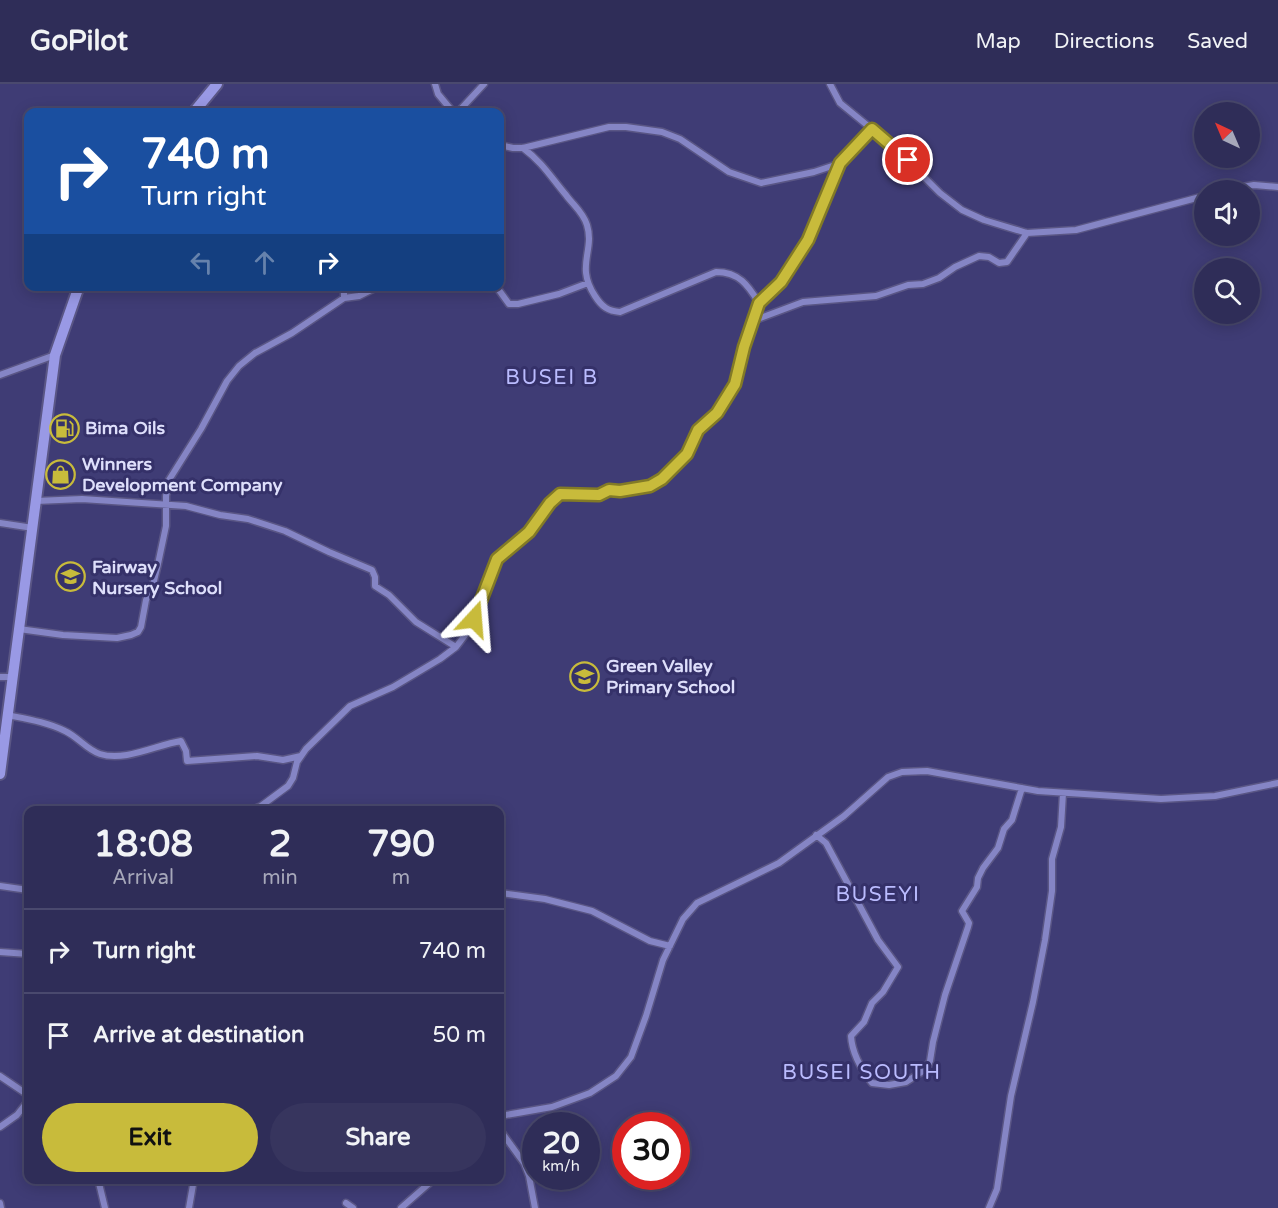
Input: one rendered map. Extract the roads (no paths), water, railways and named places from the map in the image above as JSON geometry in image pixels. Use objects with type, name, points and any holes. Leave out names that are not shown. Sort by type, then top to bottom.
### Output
[{"type":"main road","points":[[197,108],[217,84]]},
{"type":"main road","points":[[0,774],[55,355],[77,291]]},
{"type":"street","points":[[435,84],[438,94],[450,108]]},
{"type":"street","points":[[462,108],[484,84]]},
{"type":"street","points":[[830,84],[840,103],[921,172],[940,193],[962,210],[984,220],[1027,233],[1076,230],[1194,199]]},
{"type":"street","points":[[504,146],[523,148],[609,127],[626,127],[663,132],[680,140],[729,172],[761,183],[814,172],[840,163]]},
{"type":"street","points":[[261,806],[288,786],[301,756],[355,702],[393,687],[456,647],[469,630],[497,559],[529,532],[550,503],[560,494],[599,495],[609,490],[620,491],[650,486],[662,479],[681,461],[691,447],[698,430],[717,413],[735,384],[744,347],[759,303],[781,282],[808,240],[840,163],[872,129]]},
{"type":"street","points":[[523,148],[540,161],[582,213],[588,226],[589,239],[584,264],[588,283],[598,302],[608,311],[620,312],[716,272],[729,272],[737,276],[751,290],[759,303]]},
{"type":"street","points":[[1260,186],[1278,187]]},
{"type":"street","points":[[755,320],[803,302],[876,296],[908,285],[922,284],[939,278],[955,267],[980,256],[999,263],[1007,262],[1027,233]]},
{"type":"street","points":[[499,291],[508,304],[518,304],[573,290],[588,283]]},
{"type":"street","points":[[344,291],[344,298]]},
{"type":"street","points":[[19,629],[63,635],[117,638],[138,632],[146,600],[153,585],[166,526],[169,480],[201,429],[227,381],[239,366],[255,353],[292,333],[344,298],[359,296],[369,291]]},
{"type":"street","points":[[0,375],[55,355]]},
{"type":"street","points":[[36,501],[82,499],[160,505],[166,503],[248,519],[285,531],[372,570],[375,586],[416,622],[456,647]]},
{"type":"street","points":[[0,523],[33,528]]},
{"type":"street","points":[[0,677],[12,677]]},
{"type":"street","points":[[7,715],[38,721],[67,731],[100,754],[129,756],[160,745],[181,741],[186,751],[187,761],[257,756],[283,760],[301,756]]},
{"type":"street","points":[[504,1115],[552,1107],[590,1093],[616,1076],[631,1057],[663,960],[683,919],[697,903],[779,863],[844,816],[888,777],[902,772],[927,771],[1063,794],[1161,799],[1215,796],[1278,783]]},
{"type":"street","points":[[816,835],[826,843],[878,940],[898,967],[883,992],[872,1003],[864,1022],[851,1036],[851,1046],[857,1061],[872,1083],[890,1085],[906,1082],[926,1069],[930,1061],[945,994],[969,927],[962,911],[977,887],[983,868],[998,848],[1004,830],[1012,820],[1022,788]]},
{"type":"street","points":[[989,1208],[997,1189],[1000,1157],[1013,1086],[1034,1002],[1052,891],[1052,859],[1061,827],[1063,794]]},
{"type":"street","points":[[0,886],[24,889]]},
{"type":"street","points":[[504,894],[545,899],[592,911],[650,940],[670,946]]},
{"type":"street","points":[[0,952],[24,954]]},
{"type":"street","points":[[0,1076],[24,1092]]},
{"type":"street","points":[[0,1127],[17,1115],[24,1106]]},
{"type":"street","points":[[504,1136],[524,1163],[535,1208]]},
{"type":"street","points":[[99,1184],[105,1208]]},
{"type":"street","points":[[189,1208],[193,1184]]},
{"type":"street","points":[[401,1208],[428,1184]]},
{"type":"street","points":[[0,1203],[1,1208]]},
{"type":"street","points":[[346,1203],[353,1208]]},
{"type":"place","name":"Bima Oils","points":[[64,428]]},
{"type":"place","name":"Winners Development Company","points":[[61,474]]},
{"type":"place","name":"Fairway Nursery School","points":[[71,577]]},
{"type":"place","name":"Green Valley Primary School","points":[[585,676]]},
{"type":"district","name":"BUSEI B","points":[[552,377]]},
{"type":"district","name":"BUSEYI","points":[[878,894]]},
{"type":"district","name":"BUSEI SOUTH","points":[[862,1072]]}]
